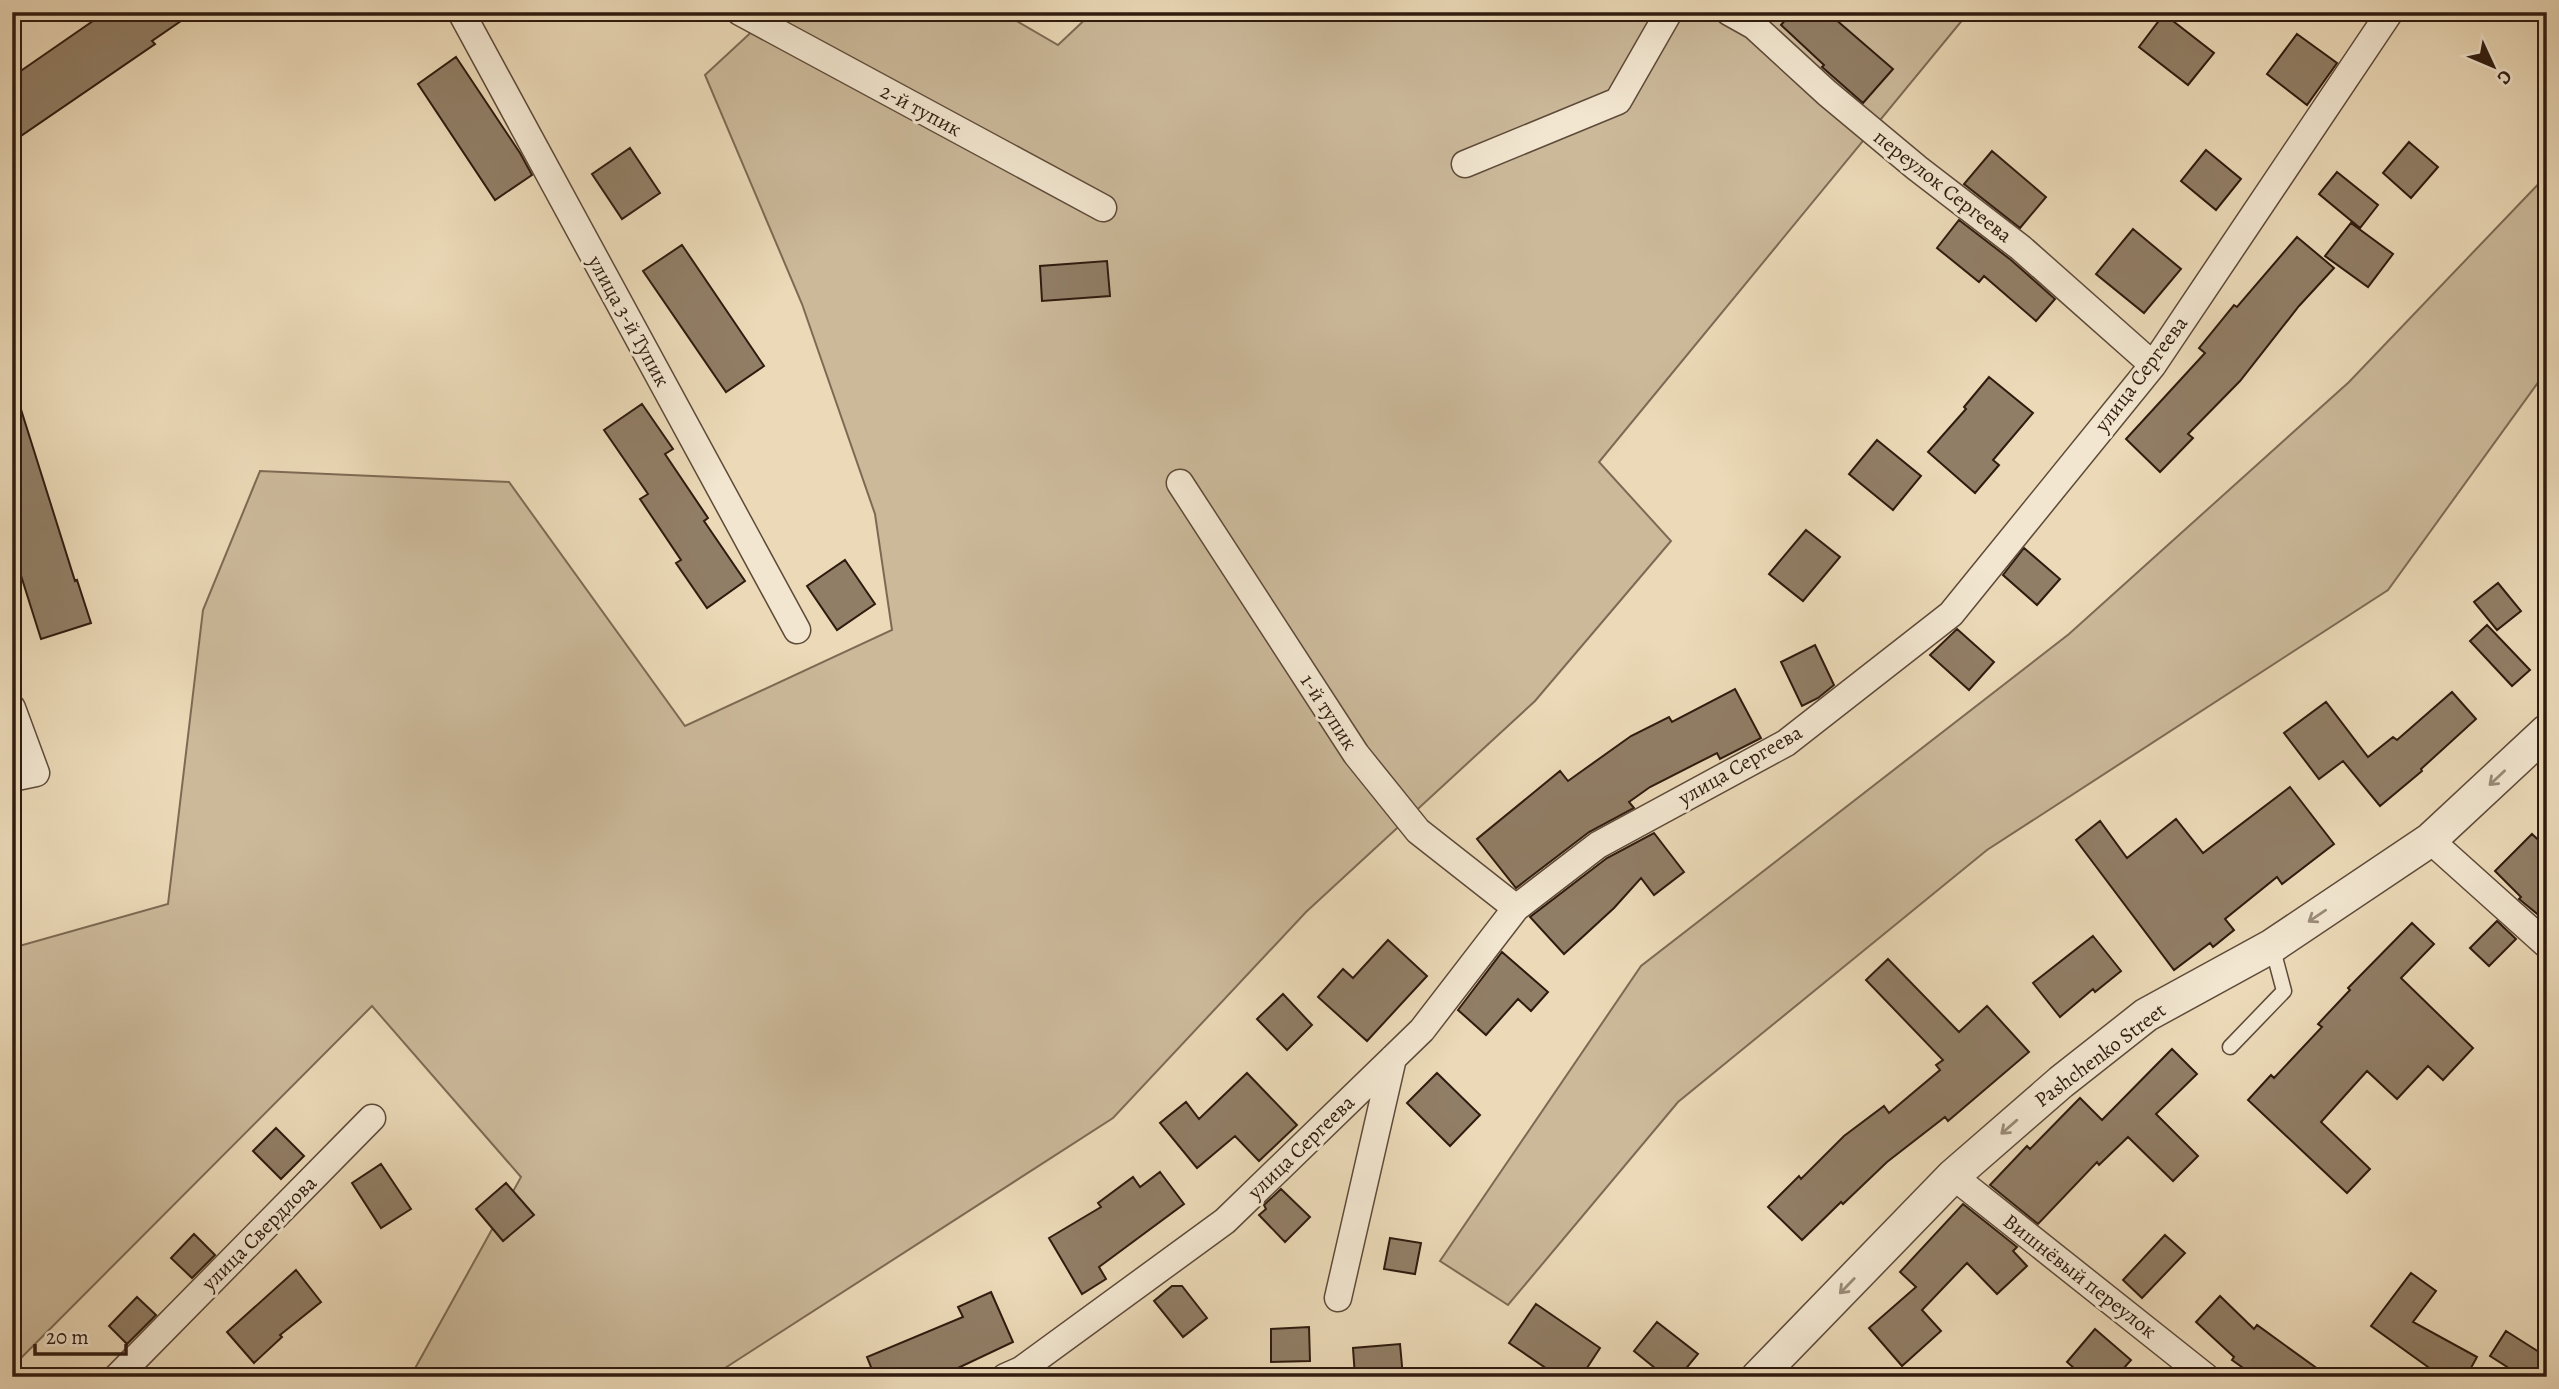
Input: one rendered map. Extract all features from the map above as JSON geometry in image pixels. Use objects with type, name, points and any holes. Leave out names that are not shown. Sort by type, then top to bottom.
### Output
[{"type":"street","name":"улица 3-й Тупик","points":[[461,12],[797,630]]},
{"type":"street","name":"2-й тупик","points":[[740,12],[1103,208]]},
{"type":"street","points":[[1465,164],[1618,101],[1669,12]]},
{"type":"street","name":"переулок Сергеева","points":[[1730,12],[1754,26],[1847,110],[2021,248],[2153,365]]},
{"type":"street","name":"улица Сергеева","points":[[1005,1377],[1021,1370],[1225,1221],[1422,1030],[1516,908],[1598,845],[1786,743],[1951,614],[2153,365],[2390,12]]},
{"type":"street","name":"1-й тупик","points":[[1180,483],[1356,754],[1418,831],[1516,908]]},
{"type":"street","points":[[12,708],[36,773],[12,778]]},
{"type":"street","name":"Pashchenko Street","points":[[1758,1377],[1953,1176],[2061,1082],[2146,1015],[2272,946],[2430,841],[2547,731]]},
{"type":"street","points":[[2430,841],[2547,945]]},
{"type":"street","points":[[1338,1298],[1393,1058]]},
{"type":"street","name":"улица Свердлова","points":[[117,1377],[372,1118]]},
{"type":"street","name":"Вишнёвый переулок","points":[[1953,1176],[2206,1377]]},
{"type":"lane","points":[[2230,1047],[2284,991],[2272,946]]},
{"type":"shaded area","points":[[773,12],[1001,12],[1058,45],[1093,12],[1969,12],[1599,462],[1671,541],[1535,701],[1306,912],[1113,1118],[711,1377],[407,1377],[413,1372],[521,1177],[372,1006],[12,1367],[12,948],[168,904],[203,610],[260,471],[509,482],[685,726],[892,630],[875,514],[802,304],[705,75]]},
{"type":"shaded area","points":[[2547,175],[2547,370],[2388,590],[1987,850],[1678,1102],[1508,1305],[1440,1261],[1641,966],[2069,634],[2349,382]]},
{"type":"building","points":[[106,12],[194,12],[152,41],[155,44],[12,142],[12,77]]},
{"type":"building","points":[[1792,12],[1827,12],[1893,69],[1863,103],[1822,67],[1824,65],[1781,25]]},
{"type":"building","points":[[2164,14],[2214,53],[2188,85],[2139,47]]},
{"type":"building","points":[[2297,34],[2337,63],[2307,105],[2267,74]]},
{"type":"building","points":[[456,57],[532,175],[495,200],[418,84]]},
{"type":"building","points":[[2409,142],[2438,167],[2411,198],[2383,173]]},
{"type":"building","points":[[630,148],[660,193],[622,219],[592,174]]},
{"type":"building","points":[[2206,150],[2241,179],[2216,210],[2181,181]]},
{"type":"building","points":[[1992,151],[2046,197],[2020,228],[1964,184]]},
{"type":"building","points":[[2337,172],[2378,205],[2360,228],[2319,194]]},
{"type":"building","points":[[1959,220],[2011,260],[2055,299],[2036,321],[1984,276],[1979,282],[1937,248]]},
{"type":"building","points":[[2351,223],[2393,254],[2368,287],[2325,256]]},
{"type":"building","points":[[2133,229],[2181,269],[2144,313],[2096,274]]},
{"type":"building","points":[[2297,237],[2334,268],[2299,306],[2240,381],[2188,434],[2193,438],[2160,472],[2126,439],[2205,353],[2199,348],[2234,305],[2237,307]]},
{"type":"building","points":[[682,245],[764,366],[726,392],[643,271]]},
{"type":"building","points":[[1107,261],[1110,296],[1042,301],[1040,266]]},
{"type":"building","points":[[1989,377],[2033,413],[1993,460],[1999,465],[1975,493],[1928,452],[1966,409],[1964,407]]},
{"type":"building","points":[[12,400],[18,400],[75,581],[77,580],[91,623],[41,639],[17,563],[12,564]]},
{"type":"building","points":[[642,404],[673,449],[665,454],[708,518],[704,521],[745,581],[707,608],[676,563],[681,560],[640,499],[648,494],[604,430]]},
{"type":"building","points":[[1877,440],[1921,476],[1893,510],[1849,474]]},
{"type":"building","points":[[1806,530],[1840,557],[1803,601],[1769,574]]},
{"type":"building","points":[[2024,548],[2060,579],[2037,605],[2003,575]]},
{"type":"building","points":[[845,560],[875,604],[837,630],[807,586]]},
{"type":"building","points":[[2498,583],[2521,611],[2497,630],[2474,602]]},
{"type":"building","points":[[2487,625],[2530,670],[2512,686],[2470,641]]},
{"type":"building","points":[[1957,629],[1994,662],[1969,690],[1930,655]]},
{"type":"building","points":[[1815,645],[1834,685],[1802,706],[1781,662]]},
{"type":"building","points":[[1735,689],[1761,738],[1720,759],[1717,753],[1650,787],[1629,802],[1634,808],[1589,832],[1516,888],[1477,839],[1560,771],[1568,781],[1631,736],[1669,717],[1672,722]]},
{"type":"building","points":[[2452,692],[2476,719],[2421,769],[2422,771],[2380,806],[2343,761],[2319,779],[2284,733],[2326,702],[2368,757],[2393,737],[2397,740]]},
{"type":"building","points":[[2290,787],[2334,844],[2282,884],[2277,877],[2225,919],[2234,930],[2213,947],[2210,943],[2174,970],[2076,840],[2100,821],[2127,858],[2176,819],[2203,853]]},
{"type":"building","points":[[1654,833],[1684,872],[1654,895],[1641,878],[1614,908],[1564,954],[1530,917],[1607,858]]},
{"type":"building","points":[[2532,834],[2547,848],[2547,922],[2519,899],[2521,897],[2495,871]]},
{"type":"building","points":[[2497,921],[2516,939],[2489,966],[2470,948]]},
{"type":"building","points":[[2412,923],[2434,944],[2401,978],[2473,1048],[2443,1080],[2428,1066],[2397,1099],[2367,1071],[2321,1122],[2370,1169],[2347,1193],[2248,1100],[2271,1075],[2274,1078],[2322,1027],[2318,1024],[2350,990],[2348,988]]},
{"type":"building","points":[[2093,936],[2121,971],[2095,992],[2093,989],[2060,1017],[2033,983]]},
{"type":"building","points":[[1388,940],[1427,976],[1367,1041],[1318,997],[1343,969],[1353,978]]},
{"type":"building","points":[[1502,952],[1548,992],[1531,1011],[1518,999],[1486,1035],[1458,1010]]},
{"type":"building","points":[[1888,959],[1959,1032],[1987,1006],[2029,1052],[1948,1121],[1945,1117],[1887,1162],[1802,1240],[1768,1207],[1844,1136],[1884,1106],[1889,1113],[1940,1070],[1936,1065],[1943,1060],[1866,980]]},
{"type":"building","points":[[1283,994],[1312,1025],[1287,1050],[1257,1019]]},
{"type":"building","points":[[2172,1049],[2197,1074],[2156,1114],[2198,1156],[2173,1181],[2128,1137],[2099,1165],[2097,1162],[2038,1224],[1990,1185],[2027,1146],[2030,1149],[2080,1098],[2102,1120]]},
{"type":"building","points":[[1247,1073],[1297,1125],[1259,1161],[1235,1136],[1197,1168],[1160,1123],[1186,1102],[1199,1119]]},
{"type":"building","points":[[1437,1073],[1480,1115],[1450,1146],[1407,1103]]},
{"type":"building","points":[[276,1128],[304,1156],[281,1179],[253,1151]]},
{"type":"building","points":[[381,1164],[411,1209],[381,1228],[352,1183]]},
{"type":"building","points":[[1160,1172],[1184,1204],[1099,1267],[1106,1279],[1082,1294],[1049,1238],[1101,1207],[1098,1203],[1133,1177],[1140,1187]]},
{"type":"building","points":[[506,1183],[534,1215],[503,1241],[476,1209]]},
{"type":"building","points":[[1281,1189],[1310,1217],[1285,1242],[1259,1215],[1266,1209],[1264,1205]]},
{"type":"building","points":[[1963,1204],[2017,1247],[2013,1251],[2027,1266],[1997,1294],[1967,1263],[1922,1310],[1941,1331],[1902,1366],[1869,1328],[1916,1287],[1900,1272]]},
{"type":"building","points":[[194,1234],[215,1255],[192,1278],[171,1258]]},
{"type":"building","points":[[2165,1235],[2185,1253],[2142,1298],[2123,1280]]},
{"type":"building","points":[[1390,1238],[1421,1243],[1415,1274],[1384,1269]]},
{"type":"building","points":[[296,1270],[321,1302],[280,1335],[282,1337],[254,1363],[227,1332]]},
{"type":"building","points":[[2411,1273],[2436,1291],[2413,1322],[2477,1357],[2466,1377],[2442,1377],[2371,1326]]},
{"type":"building","points":[[1172,1286],[1182,1286],[1207,1318],[1183,1337],[1154,1301]]},
{"type":"building","points":[[991,1292],[1013,1342],[939,1377],[875,1377],[867,1357],[963,1317],[958,1307]]},
{"type":"building","points":[[2220,1296],[2254,1329],[2257,1325],[2329,1377],[2256,1377],[2232,1360],[2234,1357],[2196,1322]]},
{"type":"building","points":[[137,1297],[156,1315],[127,1344],[109,1326]]},
{"type":"building","points":[[1536,1304],[1600,1348],[1581,1377],[1559,1377],[1509,1343]]},
{"type":"building","points":[[1657,1322],[1698,1354],[1679,1377],[1666,1377],[1634,1351]]},
{"type":"building","points":[[1309,1327],[1310,1361],[1271,1362],[1271,1329]]},
{"type":"building","points":[[2095,1329],[2131,1360],[2116,1377],[2084,1377],[2067,1362]]},
{"type":"building","points":[[2506,1331],[2547,1357],[2547,1377],[2523,1377],[2490,1356]]},
{"type":"building","points":[[1400,1344],[1403,1377],[1355,1377],[1353,1348]]}]
